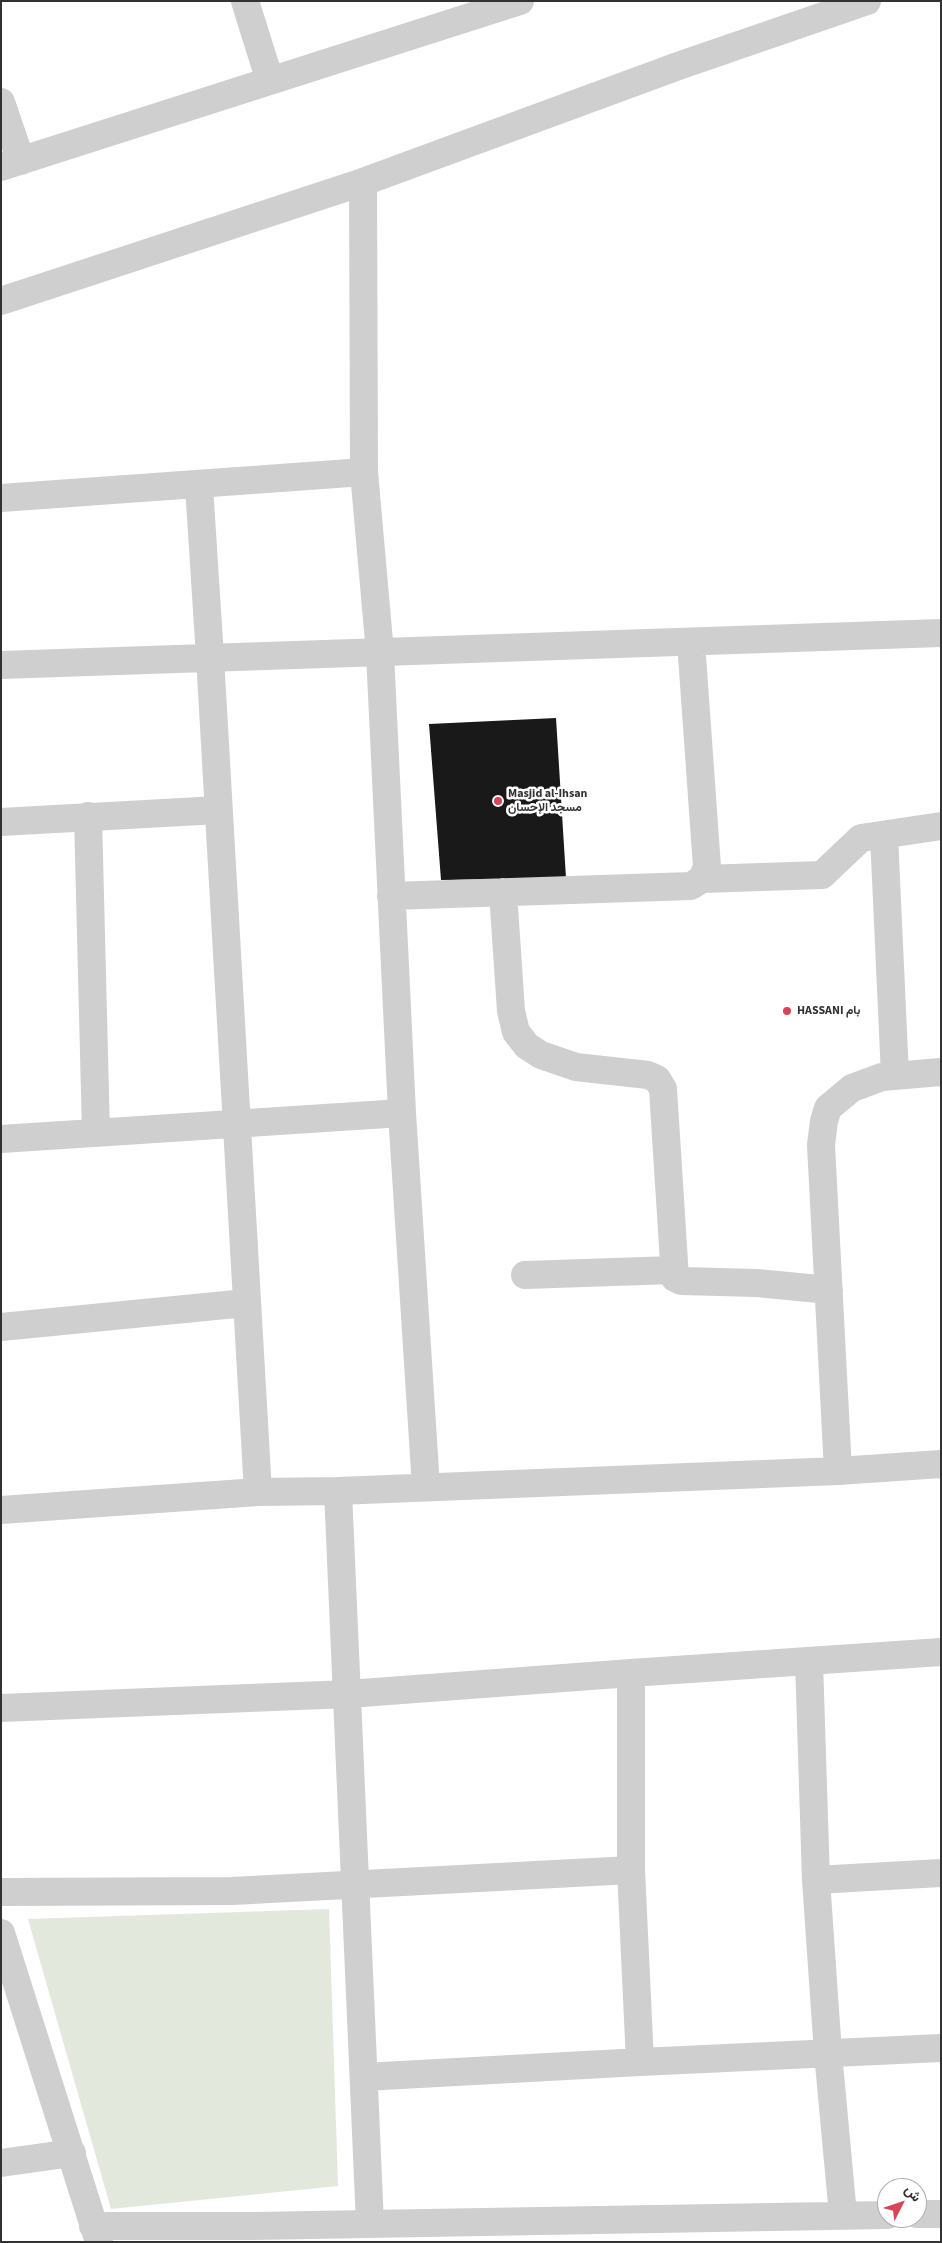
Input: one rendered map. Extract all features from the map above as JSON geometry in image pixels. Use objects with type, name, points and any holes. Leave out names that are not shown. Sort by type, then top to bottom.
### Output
[{"type":"street","points":[[245,1],[270,81]]},
{"type":"street","points":[[1,102],[11,164],[520,1]]},
{"type":"street","points":[[1,301],[363,182],[681,65],[867,1]]},
{"type":"street","points":[[363,182],[364,472],[380,653],[402,1113],[426,1487]]},
{"type":"street","points":[[1,498],[198,486],[364,472]]},
{"type":"street","points":[[198,486],[210,657],[258,1492]]},
{"type":"street","points":[[1,665],[941,633]]},
{"type":"street","points":[[691,642],[707,867],[702,879]]},
{"type":"street","points":[[1,822],[218,810]]},
{"type":"street","points":[[88,816],[96,1132]]},
{"type":"street","points":[[391,896],[691,886],[702,879],[822,876],[861,838],[941,826]]},
{"type":"street","points":[[884,834],[895,1076]]},
{"type":"street","points":[[503,892],[511,1011],[516,1032],[527,1046],[541,1055],[576,1067],[648,1075],[657,1079],[663,1089],[675,1278],[681,1281],[757,1283],[829,1290]]},
{"type":"street","points":[[838,1471],[821,1146],[824,1121],[828,1108],[852,1088],[882,1077],[941,1072]]},
{"type":"street","points":[[1,1139],[402,1113]]},
{"type":"street","points":[[525,1275],[673,1270]]},
{"type":"street","points":[[1,1327],[246,1303]]},
{"type":"street","points":[[1,1510],[258,1492],[338,1491],[838,1471],[941,1464]]},
{"type":"street","points":[[338,1491],[370,2224]]},
{"type":"street","points":[[1,1708],[348,1694],[631,1672],[941,1652]]},
{"type":"street","points":[[809,1660],[816,1880],[828,2053],[843,2216]]},
{"type":"street","points":[[631,1672],[631,1870],[640,2062]]},
{"type":"street","points":[[1,1892],[232,1892],[631,1870]]},
{"type":"street","points":[[816,1880],[941,1872]]},
{"type":"street","points":[[1,1933],[12,2004],[72,2153],[96,2234],[370,2224],[585,2231],[687,2230],[843,2216],[877,2215]]},
{"type":"street","points":[[364,2078],[640,2062],[941,2048]]},
{"type":"street","points":[[1,2163],[72,2153]]},
{"type":"street","points":[[927,2214],[941,2214]]},
{"type":"shaded area","points":[[329,1909],[338,2186],[111,2209],[28,1919]]},
{"type":"building","name":"Masjid al-Ihsan مسجد الإحسان","points":[[556,718],[566,878],[441,880],[429,724]]},
{"type":"place","name":"Masjid al-Ihsan مسجد الإحسان","points":[[498,801]]},
{"type":"place","name":"HASSANI بام","points":[[787,1011]]}]
